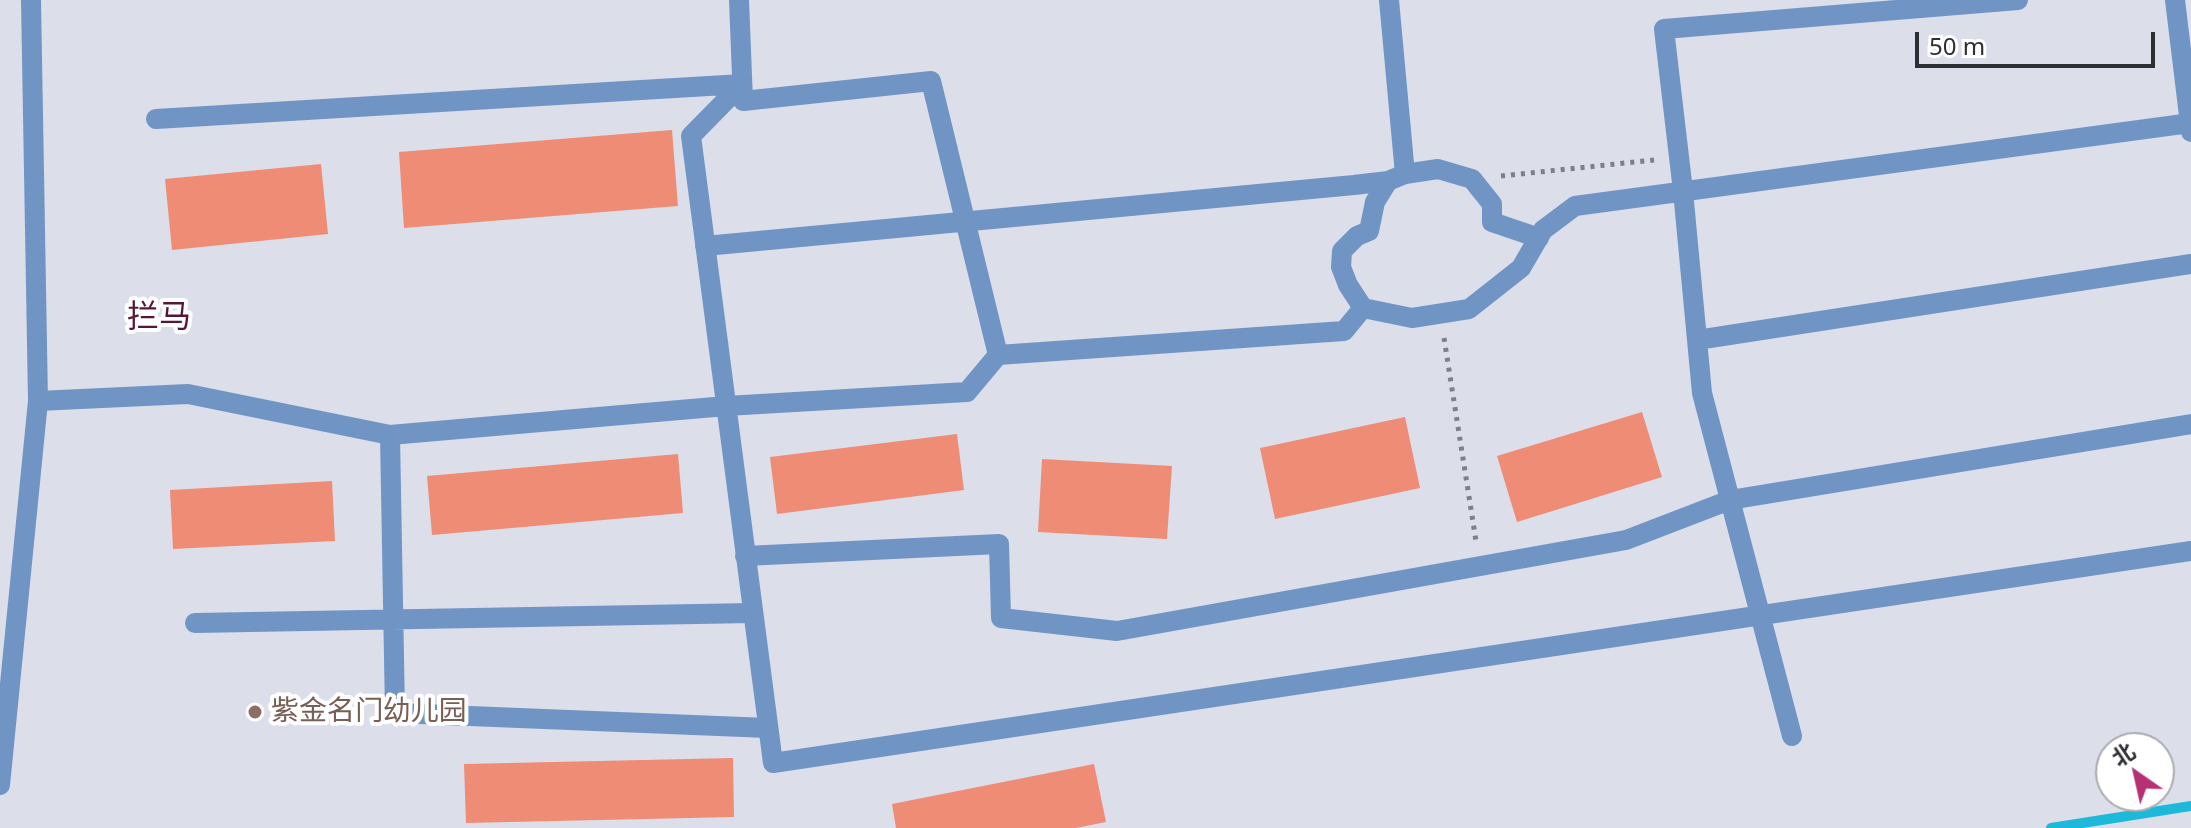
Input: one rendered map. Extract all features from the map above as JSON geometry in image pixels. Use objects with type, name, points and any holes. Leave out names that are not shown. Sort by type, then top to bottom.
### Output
[{"type":"street","points":[[0,785],[38,401],[31,0]]},
{"type":"street","points":[[739,0],[743,101],[931,81],[998,355]]},
{"type":"street","points":[[1389,0],[1397,178],[1375,202],[1369,231],[1357,236],[1342,251],[1341,267],[1363,308],[1412,318],[1469,309],[1521,268],[1543,230],[1575,206],[2190,127],[2175,0]]},
{"type":"street","points":[[1792,736],[1702,393],[1664,29],[2018,0]]},
{"type":"street","points":[[156,119],[742,84]]},
{"type":"street","points":[[742,84],[691,136],[773,763],[2191,551]]},
{"type":"street","points":[[705,246],[1397,178],[1438,169],[1472,179],[1492,204],[1492,222],[1539,238]]},
{"type":"street","points":[[1697,340],[2191,264]]},
{"type":"street","points":[[38,401],[188,394],[390,435],[726,406],[967,392],[998,355],[1344,331],[1363,308]]},
{"type":"street","points":[[745,556],[999,544],[1001,618],[1117,631],[1626,540],[1730,500],[2191,424]]},
{"type":"street","points":[[390,435],[395,713],[768,728]]},
{"type":"street","points":[[195,623],[753,613]]},
{"type":"path","points":[[1472,179],[1679,158]]},
{"type":"path","points":[[1440,313],[1480,566]]},
{"type":"building","points":[[672,130],[678,206],[404,228],[399,152]]},
{"type":"building","points":[[321,164],[328,234],[172,250],[165,179]]},
{"type":"building","points":[[1642,412],[1662,477],[1517,522],[1497,456]]},
{"type":"building","points":[[1405,417],[1420,488],[1275,519],[1260,448]]},
{"type":"building","points":[[957,434],[964,490],[777,514],[770,457]]},
{"type":"building","points":[[678,454],[683,513],[432,535],[427,476]]},
{"type":"building","points":[[1042,459],[1172,466],[1167,539],[1038,532]]},
{"type":"building","points":[[332,481],[335,541],[173,549],[170,490]]},
{"type":"building","points":[[733,758],[734,817],[466,823],[464,764]]},
{"type":"building","points":[[1094,764],[1106,822],[1076,828],[896,828],[892,804]]},
{"type":"waterway","points":[[2051,828],[2191,806]]},
{"type":"place","name":"紫金名门幼儿园","points":[[255,712]]},
{"type":"district","name":"拦马","points":[[159,318]]}]
